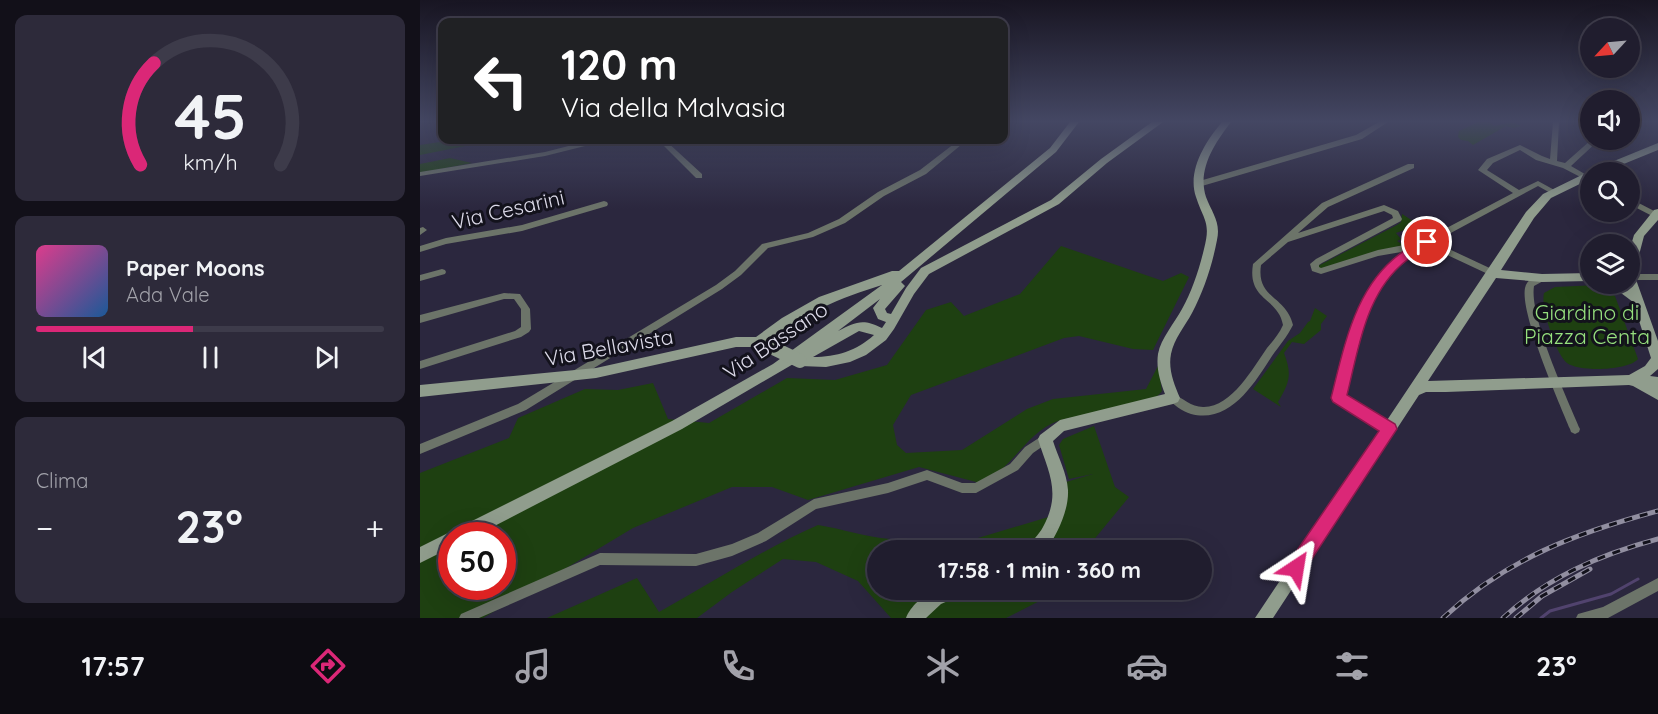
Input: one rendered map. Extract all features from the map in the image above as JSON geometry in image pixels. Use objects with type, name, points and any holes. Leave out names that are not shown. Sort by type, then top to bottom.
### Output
[{"type":"main road","name":"Via Bassano","points":[[485,522],[676,425],[778,368],[861,308],[1052,151]]},
{"type":"main road","points":[[925,256],[890,277],[835,296],[774,328],[765,344],[800,362],[819,363],[848,357],[866,349],[883,334],[912,286],[925,272],[1055,202],[1118,151]]},
{"type":"main road","points":[[1045,540],[1054,519],[1061,490],[1045,439],[1060,426],[1173,398],[1165,374],[1164,354],[1169,338],[1195,296],[1214,233],[1211,217],[1201,198],[1199,184],[1200,168],[1208,151]]},
{"type":"main road","points":[[1620,162],[1647,151]]},
{"type":"main road","points":[[1263,618],[1538,203],[1554,192],[1580,181]]},
{"type":"main road","points":[[1640,234],[1657,215]]},
{"type":"main road","points":[[893,320],[880,314],[880,305],[918,267],[925,256]]},
{"type":"main road","points":[[1493,273],[1542,278],[1580,277]]},
{"type":"main road","points":[[778,368],[857,304],[858,300],[853,294],[835,296]]},
{"type":"main road","points":[[1629,294],[1637,300]]},
{"type":"main road","points":[[1629,380],[1647,373],[1658,358],[1635,294]]},
{"type":"main road","points":[[778,368],[858,326],[864,326],[883,334]]},
{"type":"main road","name":"Via Bellavista","points":[[420,391],[624,368],[736,342],[765,344]]},
{"type":"main road","points":[[1431,365],[1436,378],[1446,386]]},
{"type":"main road","points":[[1413,392],[1425,387],[1446,386],[1629,380],[1658,382]]},
{"type":"main road","points":[[1629,380],[1646,386],[1658,394]]},
{"type":"main road","points":[[420,555],[438,546]]},
{"type":"main road","points":[[914,618],[932,600]]},
{"type":"street","points":[[420,174],[557,151]]},
{"type":"street","points":[[672,151],[699,176]]},
{"type":"street","points":[[420,449],[522,407],[719,287],[738,273],[765,246],[810,234],[842,221],[880,194],[923,172],[949,151]]},
{"type":"street","points":[[1199,184],[1312,151]]},
{"type":"street","points":[[1511,151],[1490,161],[1482,170],[1518,193]]},
{"type":"street","points":[[1523,151],[1553,164],[1566,166],[1580,174]]},
{"type":"street","points":[[1553,164],[1554,151]]},
{"type":"street","points":[[1566,166],[1582,151]]},
{"type":"street","points":[[1173,398],[1189,410],[1207,412],[1238,395],[1260,368],[1286,329],[1288,321],[1258,287],[1255,280],[1256,268],[1260,261],[1325,205],[1410,166]]},
{"type":"street","points":[[1285,240],[1384,208],[1395,213],[1398,219],[1318,261],[1313,267],[1321,271],[1378,253],[1424,243],[1538,183],[1554,192]]},
{"type":"street","name":"Via Cesarini","points":[[420,249],[446,241],[522,228],[604,204]]},
{"type":"street","points":[[1640,206],[1657,215]]},
{"type":"street","points":[[1424,243],[1493,273]]},
{"type":"street","points":[[1389,429],[1338,398],[1365,304],[1395,262],[1424,243]]},
{"type":"street","points":[[420,278],[442,272]]},
{"type":"street","points":[[1640,276],[1658,277]]},
{"type":"street","points":[[1542,278],[1533,281],[1530,285],[1529,301],[1575,429]]},
{"type":"street","points":[[420,319],[504,296],[517,296],[525,309],[526,329],[518,334],[420,365]]},
{"type":"street","points":[[465,618],[600,559],[696,560],[732,550],[762,537],[814,504],[888,488],[927,475],[962,488],[976,488],[1014,467],[1029,450],[1045,439]]},
{"type":"street","points":[[1582,618],[1605,613],[1658,584]]},
{"type":"green space","points":[[420,151],[441,151],[420,155]]},
{"type":"green space","points":[[450,158],[472,163],[420,173],[420,164]]},
{"type":"green space","points":[[1402,214],[1416,223],[1396,233],[1401,239],[1397,241],[1403,245],[1320,269],[1318,266],[1397,225],[1401,222]]},
{"type":"green space","points":[[1061,246],[1163,281],[1181,273],[1189,277],[1153,350],[1133,349],[1079,336],[1064,338],[911,395],[893,425],[897,445],[906,453],[962,450],[1027,409],[1053,399],[1146,389],[1158,366],[1162,391],[1154,398],[1129,408],[1069,418],[1049,425],[1034,436],[1003,468],[980,483],[919,467],[808,500],[772,487],[732,487],[633,528],[516,598],[516,522],[438,522],[438,600],[513,600],[483,618],[420,618],[420,473],[509,438],[518,418],[585,389],[618,390],[653,383],[668,419],[709,423],[787,378],[835,380],[887,365],[926,310],[951,302],[964,316],[1020,294]]},
{"type":"green space","name":"Giardino di Piazza Centa","points":[[1580,286],[1580,294],[1613,294],[1638,359],[1624,366],[1603,369],[1582,368],[1567,363],[1558,351],[1544,308],[1544,293],[1555,287]]},
{"type":"green space","points":[[1315,308],[1327,316],[1321,324],[1321,330],[1304,344],[1292,342],[1284,353],[1289,372],[1285,389],[1278,402],[1281,407],[1253,389],[1288,341],[1300,333],[1310,321]]},
{"type":"green space","points":[[1094,426],[1115,487],[1129,497],[1094,540],[971,540],[1065,512],[1066,482],[1093,474],[1069,479],[1059,445],[1063,439]]},
{"type":"green space","points":[[818,525],[890,540],[867,540],[867,591],[858,581],[816,562],[783,559],[697,618],[547,618],[637,578],[659,612]]},
{"type":"green space","points":[[875,600],[1041,600],[1006,618],[891,618]]},
{"type":"waterway","points":[[1541,618],[1550,611],[1611,594],[1638,579]]},
{"type":"railway","points":[[1443,618],[1492,579],[1543,551],[1599,529],[1658,511]]},
{"type":"railway","points":[[1503,618],[1520,603],[1575,569],[1615,552],[1658,539]]},
{"type":"railway","points":[[1516,618],[1542,596],[1590,569]]},
{"type":"route","points":[[1296,568],[1389,429],[1338,398],[1353,339],[1368,297],[1395,262],[1427,242]]}]
